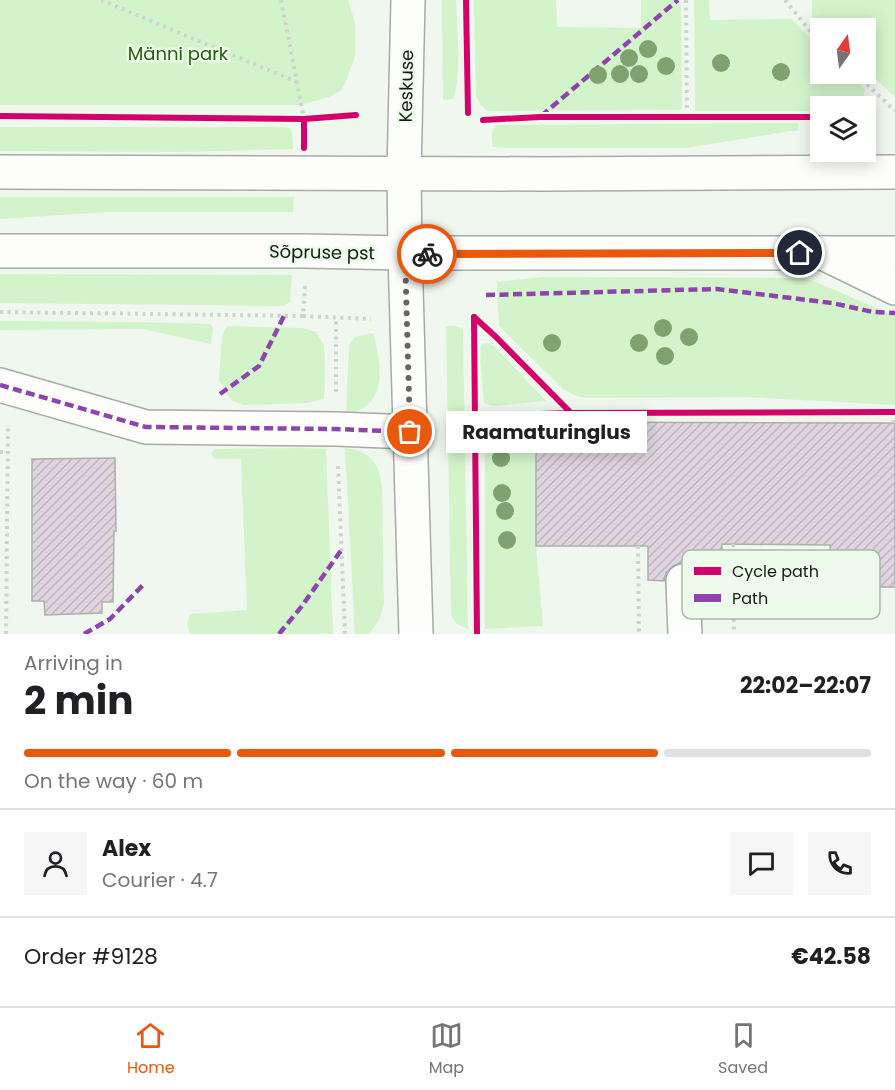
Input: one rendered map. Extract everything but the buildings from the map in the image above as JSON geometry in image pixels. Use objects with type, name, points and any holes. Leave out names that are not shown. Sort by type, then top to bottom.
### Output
[{"type":"main road","name":"Keskuse","points":[[408,0],[404,173],[405,254],[416,634]]},
{"type":"main road","points":[[0,172],[895,172]]},
{"type":"main road","name":"Sõpruse pst","points":[[0,251],[306,251],[405,254],[895,253]]},
{"type":"main road","points":[[823,253],[895,288]]},
{"type":"main road","points":[[0,385],[146,427],[410,432]]},
{"type":"main road","points":[[684,619],[685,634]]},
{"type":"path","points":[[101,0],[297,82]]},
{"type":"path","points":[[281,0],[304,129]]},
{"type":"path","points":[[686,0],[687,117]]},
{"type":"path","points":[[785,0],[810,31]]},
{"type":"path","points":[[867,84],[895,111]]},
{"type":"path","points":[[676,117],[698,117]]},
{"type":"path","points":[[292,119],[313,118]]},
{"type":"path","points":[[303,316],[305,277]]},
{"type":"path","points":[[0,312],[303,316],[372,320]]},
{"type":"path","points":[[336,318],[336,429],[345,634]]},
{"type":"path","points":[[882,412],[895,412],[894,423]]},
{"type":"path","points":[[0,452],[8,452],[6,634]]},
{"type":"path","points":[[733,544],[733,550]]},
{"type":"path","points":[[638,546],[639,634]]},
{"type":"path","points":[[734,619],[734,634]]},
{"type":"green space","name":"Männi park","points":[[0,0],[348,0],[355,23],[355,56],[345,84],[340,91],[329,97],[299,105],[0,105]]},
{"type":"green space","points":[[442,0],[456,0],[458,51],[456,90],[453,99],[443,100]]},
{"type":"green space","points":[[474,0],[556,0],[557,27],[641,28],[641,0],[679,0],[681,6],[682,110],[487,111],[476,96]]},
{"type":"green space","points":[[694,0],[709,0],[710,20],[791,19],[810,37],[810,84],[860,84],[865,89],[864,96],[810,96],[810,111],[695,111]]},
{"type":"green space","points":[[812,0],[895,0],[895,97],[876,79],[876,18],[812,18]]},
{"type":"green space","points":[[798,123],[798,130],[685,148],[508,148],[493,147],[492,138],[496,125]]},
{"type":"green space","points":[[0,127],[283,127],[290,128],[293,149],[182,152],[0,151]]},
{"type":"green space","points":[[0,197],[294,197],[293,212],[109,212],[0,219]]},
{"type":"green space","points":[[0,274],[292,275],[290,302],[283,306],[0,303]]},
{"type":"green space","points":[[543,277],[802,278],[816,282],[895,316],[895,405],[745,397],[586,398],[574,395],[563,389],[499,326],[497,282]]},
{"type":"green space","points":[[0,321],[210,324],[213,327],[211,344],[143,329],[0,330]]},
{"type":"green space","points":[[228,326],[303,328],[316,332],[324,345],[324,399],[307,403],[244,405],[233,401],[225,392],[219,379],[222,337]]},
{"type":"green space","points":[[446,326],[463,329],[468,629],[457,624],[451,616]]},
{"type":"green space","points":[[373,333],[378,358],[379,383],[369,403],[360,410],[346,414],[349,345],[355,337]]},
{"type":"green space","points":[[486,343],[494,346],[546,401],[493,406],[484,403],[480,357],[481,345]]},
{"type":"green space","points":[[536,422],[536,546],[543,626],[485,629],[485,447],[487,440],[497,430],[507,426]]},
{"type":"green space","points":[[345,448],[358,450],[370,457],[378,470],[382,487],[384,604],[379,620],[369,634],[355,634]]},
{"type":"green space","points":[[215,449],[326,449],[333,634],[190,634],[187,624],[190,614],[247,610],[241,459],[215,459],[211,455],[212,452]]},
{"type":"marked path","points":[[541,116],[678,0]]},
{"type":"marked path","points":[[486,295],[717,289],[832,303],[873,312],[895,313]]},
{"type":"marked path","points":[[220,394],[259,366],[284,316]]},
{"type":"marked path","points":[[0,385],[146,427],[410,432]]},
{"type":"marked path","points":[[279,634],[302,606],[342,549]]},
{"type":"marked path","points":[[84,634],[110,619],[143,585]]},
{"type":"cycle path","points":[[466,0],[468,113]]},
{"type":"cycle path","points":[[304,148],[304,119],[356,115]]},
{"type":"cycle path","points":[[0,116],[304,119]]},
{"type":"cycle path","points":[[483,120],[540,117],[810,117]]},
{"type":"cycle path","points":[[474,317],[571,413],[895,412]]},
{"type":"cycle path","points":[[474,317],[477,634]]},
{"type":"cycle path","points":[[475,416],[571,413]]},
{"type":"way so far","points":[[410,432],[405,254],[427,254]]},
{"type":"place","name":"Raamaturinglus","points":[[410,432]]},
{"type":"route","points":[[427,254],[800,253]]}]
